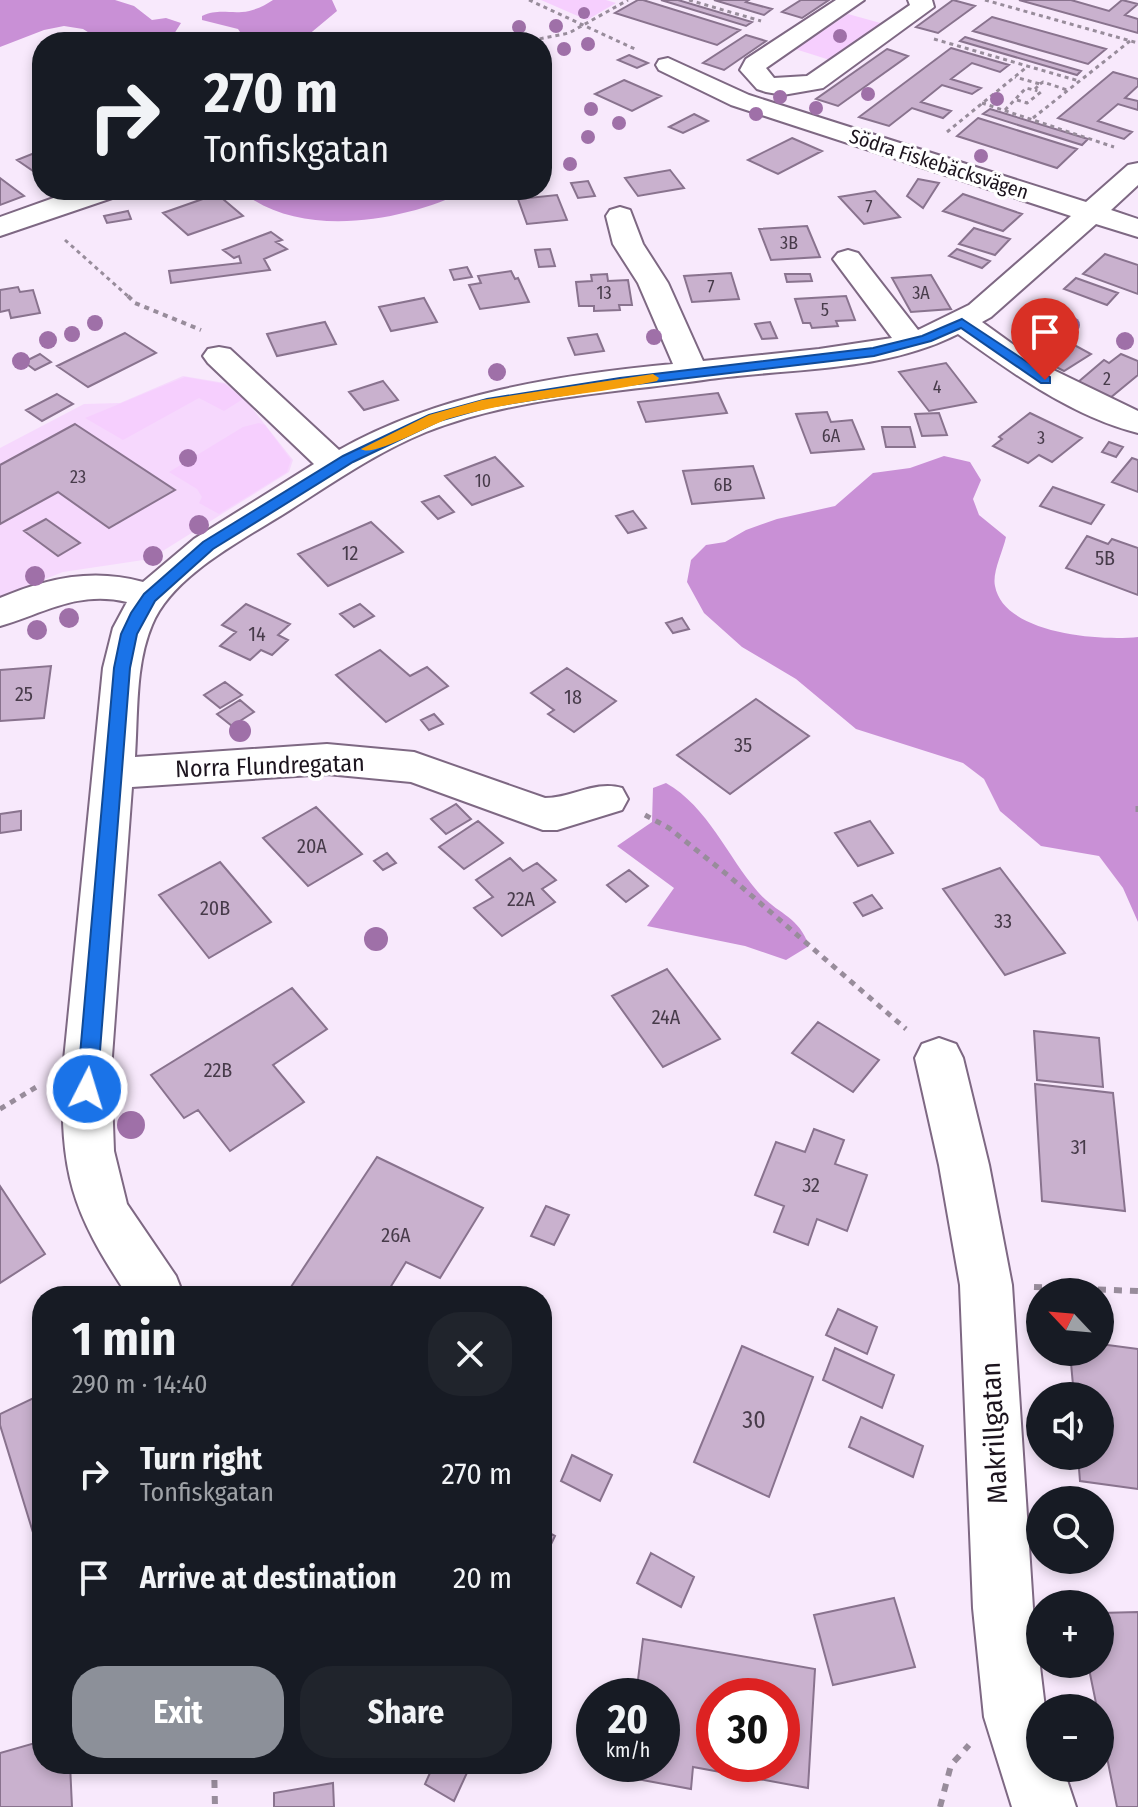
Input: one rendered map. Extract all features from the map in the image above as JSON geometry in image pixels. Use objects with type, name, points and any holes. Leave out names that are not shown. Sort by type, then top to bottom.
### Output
[{"type":"street","points":[[852,0],[755,64],[753,70],[766,84],[783,87],[814,83],[922,7],[920,0]]},
{"type":"street","name":"Södra Fiskebäcksvägen","points":[[668,65],[740,100],[1138,228]]},
{"type":"street","points":[[740,100],[766,84]]},
{"type":"street","points":[[152,1286],[111,1224],[93,1173],[86,1107],[124,657],[136,616],[150,597],[208,546],[336,466],[434,418],[487,403],[555,391],[863,354],[912,343],[962,322],[998,297],[1092,212],[1131,161]]},
{"type":"street","points":[[0,227],[76,200]]},
{"type":"street","points":[[620,216],[628,244],[653,283],[693,374]]},
{"type":"street","points":[[848,259],[912,343]]},
{"type":"street","points":[[962,322],[1028,370],[1138,423]]},
{"type":"street","points":[[219,356],[336,466]]},
{"type":"street","points":[[0,613],[60,588],[96,585],[128,588],[150,597]]},
{"type":"street","name":"Norra Flundregatan","points":[[115,773],[327,759],[359,760],[414,767],[543,814],[557,814],[607,799]]},
{"type":"street","name":"Makrillgatan","points":[[939,1058],[964,1165],[986,1285],[1003,1608],[1015,1717],[1044,1807]]},
{"type":"path","points":[[529,0],[668,65]]},
{"type":"path","points":[[552,37],[585,26],[628,0]]},
{"type":"path","points":[[690,0],[801,33]]},
{"type":"path","points":[[985,0],[1138,43]]},
{"type":"path","points":[[894,27],[1079,81]]},
{"type":"path","points":[[1032,119],[1130,41]]},
{"type":"path","points":[[915,158],[1028,66]]},
{"type":"path","points":[[1015,77],[1068,90]]},
{"type":"path","points":[[1034,90],[1040,84]]},
{"type":"path","points":[[1026,88],[1034,90],[1041,92],[1027,103],[1013,99],[1026,88]]},
{"type":"path","points":[[1004,110],[1017,100]]},
{"type":"path","points":[[1032,100],[1049,105]]},
{"type":"path","points":[[982,103],[1032,119],[1131,161]]},
{"type":"path","points":[[34,213],[135,303],[202,330],[219,356]]},
{"type":"path","points":[[607,799],[669,828],[939,1058]]},
{"type":"path","points":[[1138,806],[1138,815]]},
{"type":"path","points":[[986,1285],[1138,1291]]},
{"type":"path","points":[[214,1774],[215,1807]]},
{"type":"shaded area","points":[[0,0],[115,0],[134,6],[152,20],[166,18],[181,23],[175,32],[88,32],[64,26],[32,32],[0,47]]},
{"type":"shaded area","points":[[273,0],[332,0],[337,11],[312,32],[240,32],[202,20],[202,16],[207,14],[259,8]]},
{"type":"shaded area","points":[[541,0],[606,0],[616,3],[587,20]]},
{"type":"shaded area","points":[[848,14],[884,24],[833,61],[795,49]]},
{"type":"shaded area","points":[[255,200],[445,200],[415,210],[353,221],[322,221],[292,216]]},
{"type":"shaded area","points":[[183,376],[225,383],[244,398],[293,460],[289,472],[150,559],[63,572],[0,597],[0,448],[84,404],[120,403]]},
{"type":"shaded area","points":[[185,377],[225,384],[243,399],[224,411],[199,398],[123,440],[85,418]]},
{"type":"shaded area","points":[[259,423],[265,425],[291,460],[287,472],[219,514],[199,503],[202,497],[197,489],[169,472],[243,427]]},
{"type":"shaded area","points":[[944,456],[970,462],[981,480],[973,499],[979,515],[1006,537],[994,581],[1002,602],[1016,615],[1055,631],[1100,637],[1138,637],[1138,922],[1123,888],[1099,856],[1041,846],[1000,811],[984,779],[963,763],[856,729],[796,679],[742,647],[704,613],[687,582],[691,560],[706,545],[725,542],[746,530],[777,519],[835,506],[873,473],[910,468]]},
{"type":"shaded area","points":[[666,783],[694,805],[758,892],[793,921],[809,946],[786,960],[745,946],[647,926],[674,888],[617,846],[652,822],[653,788]]},
{"type":"building","points":[[638,0],[740,30],[717,45],[615,13]]},
{"type":"building","points":[[661,0],[678,0],[752,22],[746,26]]},
{"type":"building","points":[[714,0],[749,0],[746,2],[772,9],[764,15]]},
{"type":"building","points":[[801,0],[829,0],[802,18],[782,12]]},
{"type":"building","points":[[953,0],[975,6],[938,33],[916,27]]},
{"type":"building","points":[[1019,0],[1071,0],[1109,11],[1122,0],[1138,4],[1125,15],[1138,19],[1138,33]]},
{"type":"building","points":[[992,17],[1106,49],[1088,64],[973,31]]},
{"type":"building","points":[[746,35],[766,41],[724,70],[703,63]]},
{"type":"building","points":[[965,37],[1081,71],[1077,75],[960,41]]},
{"type":"building","points":[[951,48],[1009,65],[1000,72],[972,63],[951,79],[981,88],[972,94],[942,85],[921,102],[951,111],[943,118],[912,108],[889,126],[859,117]]},
{"type":"building","points":[[887,49],[908,56],[838,106],[816,99]]},
{"type":"building","points":[[629,55],[648,63],[637,68],[618,60]]},
{"type":"building","points":[[1113,72],[1138,79],[1138,86],[1125,98],[1138,101],[1138,110],[1118,104],[1098,121],[1132,132],[1124,139],[1058,118]]},
{"type":"building","points":[[624,80],[661,96],[632,111],[595,94]]},
{"type":"building","points":[[990,109],[1088,139],[1082,145],[983,114]]},
{"type":"building","points":[[694,114],[708,121],[683,133],[669,127]]},
{"type":"building","points":[[978,118],[1077,149],[1057,168],[957,136]]},
{"type":"building","points":[[792,138],[822,151],[778,174],[748,160]]},
{"type":"building","points":[[32,154],[32,170],[17,160]]},
{"type":"building","points":[[670,170],[684,188],[638,196],[625,178]]},
{"type":"building","points":[[0,178],[24,196],[0,205]]},
{"type":"building","points":[[918,179],[939,183],[923,208],[907,196]]},
{"type":"building","points":[[588,181],[595,196],[578,198],[571,183]]},
{"type":"building","points":[[875,191],[900,217],[864,224],[839,197]]},
{"type":"building","points":[[963,194],[1022,214],[1003,231],[943,211]]},
{"type":"building","points":[[557,195],[567,220],[527,224],[518,200],[552,200],[552,196]]},
{"type":"building","points":[[200,200],[224,200],[243,216],[188,235],[163,213]]},
{"type":"building","points":[[128,211],[131,219],[107,223],[104,216]]},
{"type":"building","points":[[807,226],[820,257],[771,260],[759,229]]},
{"type":"building","points":[[974,228],[1010,239],[995,255],[959,244]]},
{"type":"building","points":[[271,232],[282,240],[276,242],[287,249],[264,259],[270,270],[171,283],[169,271],[241,263],[239,256],[234,258],[223,250]]},
{"type":"building","points":[[550,249],[555,266],[539,267],[535,250]]},
{"type":"building","points":[[957,249],[990,261],[982,268],[949,256]]},
{"type":"building","points":[[1105,254],[1138,265],[1138,294],[1083,274]]},
{"type":"building","points":[[467,267],[472,277],[454,280],[450,270]]},
{"type":"building","points":[[511,271],[515,279],[518,278],[529,302],[480,309],[469,285],[481,283],[478,276]]},
{"type":"building","points":[[731,273],[739,299],[692,302],[684,276]]},
{"type":"building","points":[[607,274],[608,281],[628,280],[632,305],[619,305],[620,310],[594,311],[594,306],[579,306],[576,282],[592,281],[591,275]]},
{"type":"building","points":[[785,274],[810,274],[812,281],[787,282]]},
{"type":"building","points":[[931,275],[951,309],[911,312],[892,278]]},
{"type":"building","points":[[1076,278],[1118,293],[1107,305],[1064,289]]},
{"type":"building","points":[[18,287],[20,292],[33,290],[40,313],[11,318],[9,310],[0,312],[0,290]]},
{"type":"building","points":[[846,296],[855,320],[836,321],[838,326],[812,328],[810,323],[803,323],[795,299]]},
{"type":"building","points":[[424,298],[437,322],[391,331],[379,307]]},
{"type":"building","points":[[325,322],[336,344],[277,356],[267,334]]},
{"type":"building","points":[[770,322],[777,338],[762,339],[755,324]]},
{"type":"building","points":[[125,333],[156,353],[88,387],[57,366]]},
{"type":"building","points":[[597,334],[604,351],[575,355],[568,338]]},
{"type":"building","points":[[1065,340],[1091,354],[1064,371],[1038,358]]},
{"type":"building","points":[[40,354],[51,362],[35,370],[24,362]]},
{"type":"building","points":[[1121,354],[1138,361],[1138,375],[1110,398],[1077,383],[1104,360],[1109,363]]},
{"type":"building","points":[[946,363],[976,402],[929,411],[899,372]]},
{"type":"building","points":[[383,381],[398,400],[364,410],[349,392]]},
{"type":"building","points":[[718,393],[727,413],[646,422],[638,402]]},
{"type":"building","points":[[57,394],[73,404],[42,421],[26,410]]},
{"type":"building","points":[[827,412],[831,422],[852,420],[864,449],[811,453],[796,414]]},
{"type":"building","points":[[939,413],[947,435],[922,436],[915,414]]},
{"type":"building","points":[[1030,413],[1082,438],[1052,462],[1039,455],[1028,463],[993,446],[1002,439],[999,437]]},
{"type":"building","points":[[75,424],[175,490],[109,528],[58,492],[0,524],[0,465]]},
{"type":"building","points":[[882,427],[910,427],[915,447],[886,447]]},
{"type":"building","points":[[1109,442],[1123,447],[1116,457],[1102,452]]},
{"type":"building","points":[[495,457],[523,486],[472,505],[445,476]]},
{"type":"building","points":[[1132,458],[1138,460],[1138,492],[1112,482]]},
{"type":"building","points":[[753,466],[764,498],[692,504],[683,471]]},
{"type":"building","points":[[1053,487],[1104,505],[1091,524],[1040,506]]},
{"type":"building","points":[[439,496],[454,512],[438,519],[422,502]]},
{"type":"building","points":[[633,511],[646,528],[628,533],[616,516]]},
{"type":"building","points":[[46,519],[80,543],[58,556],[24,531]]},
{"type":"building","points":[[371,522],[403,552],[328,586],[298,554]]},
{"type":"building","points":[[1087,536],[1108,544],[1112,539],[1138,548],[1138,595],[1066,568]]},
{"type":"building","points":[[246,604],[290,624],[278,635],[288,640],[272,655],[261,650],[250,660],[220,646],[236,632],[222,625]]},
{"type":"building","points":[[360,604],[374,616],[354,627],[340,614]]},
{"type":"building","points":[[682,618],[689,629],[673,633],[666,623]]},
{"type":"building","points":[[380,650],[410,676],[427,667],[448,686],[386,722],[336,675]]},
{"type":"building","points":[[51,666],[44,718],[0,721],[0,670]]},
{"type":"building","points":[[567,668],[616,701],[574,732],[548,714],[554,710],[531,693]]},
{"type":"building","points":[[225,682],[242,695],[220,708],[204,695]]},
{"type":"building","points":[[756,699],[809,736],[730,794],[677,755]]},
{"type":"building","points":[[240,700],[254,712],[232,726],[217,714]]},
{"type":"building","points":[[434,714],[443,724],[429,730],[421,720]]},
{"type":"building","points":[[456,804],[471,819],[446,834],[431,819]]},
{"type":"building","points":[[316,807],[362,854],[308,886],[263,838]]},
{"type":"building","points":[[21,811],[21,830],[0,833],[0,814]]},
{"type":"building","points":[[478,821],[503,843],[464,869],[439,847]]},
{"type":"building","points":[[870,821],[893,853],[858,866],[835,833]]},
{"type":"building","points":[[387,853],[396,863],[383,870],[374,861]]},
{"type":"building","points":[[510,858],[523,871],[537,863],[556,880],[542,889],[555,902],[502,936],[474,908],[493,897],[476,880]]},
{"type":"building","points":[[220,862],[271,922],[209,958],[159,895]]},
{"type":"building","points":[[1000,868],[1065,953],[1005,975],[943,889]]},
{"type":"building","points":[[629,870],[648,886],[626,902],[607,885]]},
{"type":"building","points":[[872,895],[882,908],[863,916],[854,903]]},
{"type":"building","points":[[667,969],[720,1039],[663,1067],[612,996]]},
{"type":"building","points":[[292,988],[327,1029],[273,1065],[304,1102],[230,1151],[198,1110],[184,1118],[151,1075]]},
{"type":"building","points":[[818,1022],[879,1060],[853,1092],[792,1053]]},
{"type":"building","points":[[1034,1031],[1099,1038],[1103,1087],[1037,1080]]},
{"type":"building","points":[[1035,1084],[1113,1093],[1125,1211],[1042,1201]]},
{"type":"building","points":[[814,1129],[844,1140],[835,1164],[867,1175],[847,1231],[817,1219],[808,1245],[774,1232],[784,1206],[755,1195],[776,1142],[805,1152]]},
{"type":"building","points":[[377,1157],[483,1208],[440,1278],[406,1262],[391,1286],[292,1286]]},
{"type":"building","points":[[0,1186],[45,1254],[0,1283]]},
{"type":"building","points":[[546,1206],[569,1215],[554,1245],[531,1236]]},
{"type":"building","points":[[838,1309],[877,1327],[867,1354],[826,1335]]},
{"type":"building","points":[[742,1346],[813,1377],[769,1497],[694,1462]]},
{"type":"building","points":[[1114,1346],[1138,1349],[1138,1489],[1080,1481],[1079,1470],[1114,1470],[1114,1382],[1073,1382],[1071,1366],[1114,1366]]},
{"type":"building","points":[[835,1348],[894,1375],[882,1408],[823,1380]]},
{"type":"building","points":[[32,1399],[32,1529],[0,1425],[0,1414]]},
{"type":"building","points":[[861,1417],[923,1446],[913,1477],[849,1447]]},
{"type":"building","points":[[572,1455],[612,1475],[600,1501],[561,1481]]},
{"type":"building","points":[[651,1553],[694,1577],[681,1607],[637,1583]]},
{"type":"building","points":[[894,1598],[915,1667],[833,1685],[814,1615]]},
{"type":"building","points":[[1138,1612],[1138,1807],[1117,1807],[1112,1782],[1114,1694],[1094,1694],[1091,1678],[1114,1678],[1114,1613]]},
{"type":"building","points":[[643,1639],[815,1669],[808,1788],[775,1782],[800,1782],[800,1678],[696,1678],[696,1768],[693,1767],[691,1789],[653,1782],[680,1782],[680,1678],[638,1678]]},
{"type":"building","points":[[32,1744],[32,1774],[70,1774],[72,1807],[0,1807],[0,1753]]},
{"type":"building","points":[[430,1774],[466,1774],[454,1801],[425,1784]]},
{"type":"building","points":[[333,1783],[334,1807],[274,1807],[274,1793]]},
{"type":"slow traffic","points":[[368,449],[434,418],[487,403],[653,378]]},
{"type":"route","points":[[87,1089],[122,668],[129,634],[136,616],[150,597],[208,546],[348,459],[434,418],[487,403],[620,382],[874,352],[926,338],[962,322],[1045,380]]}]
